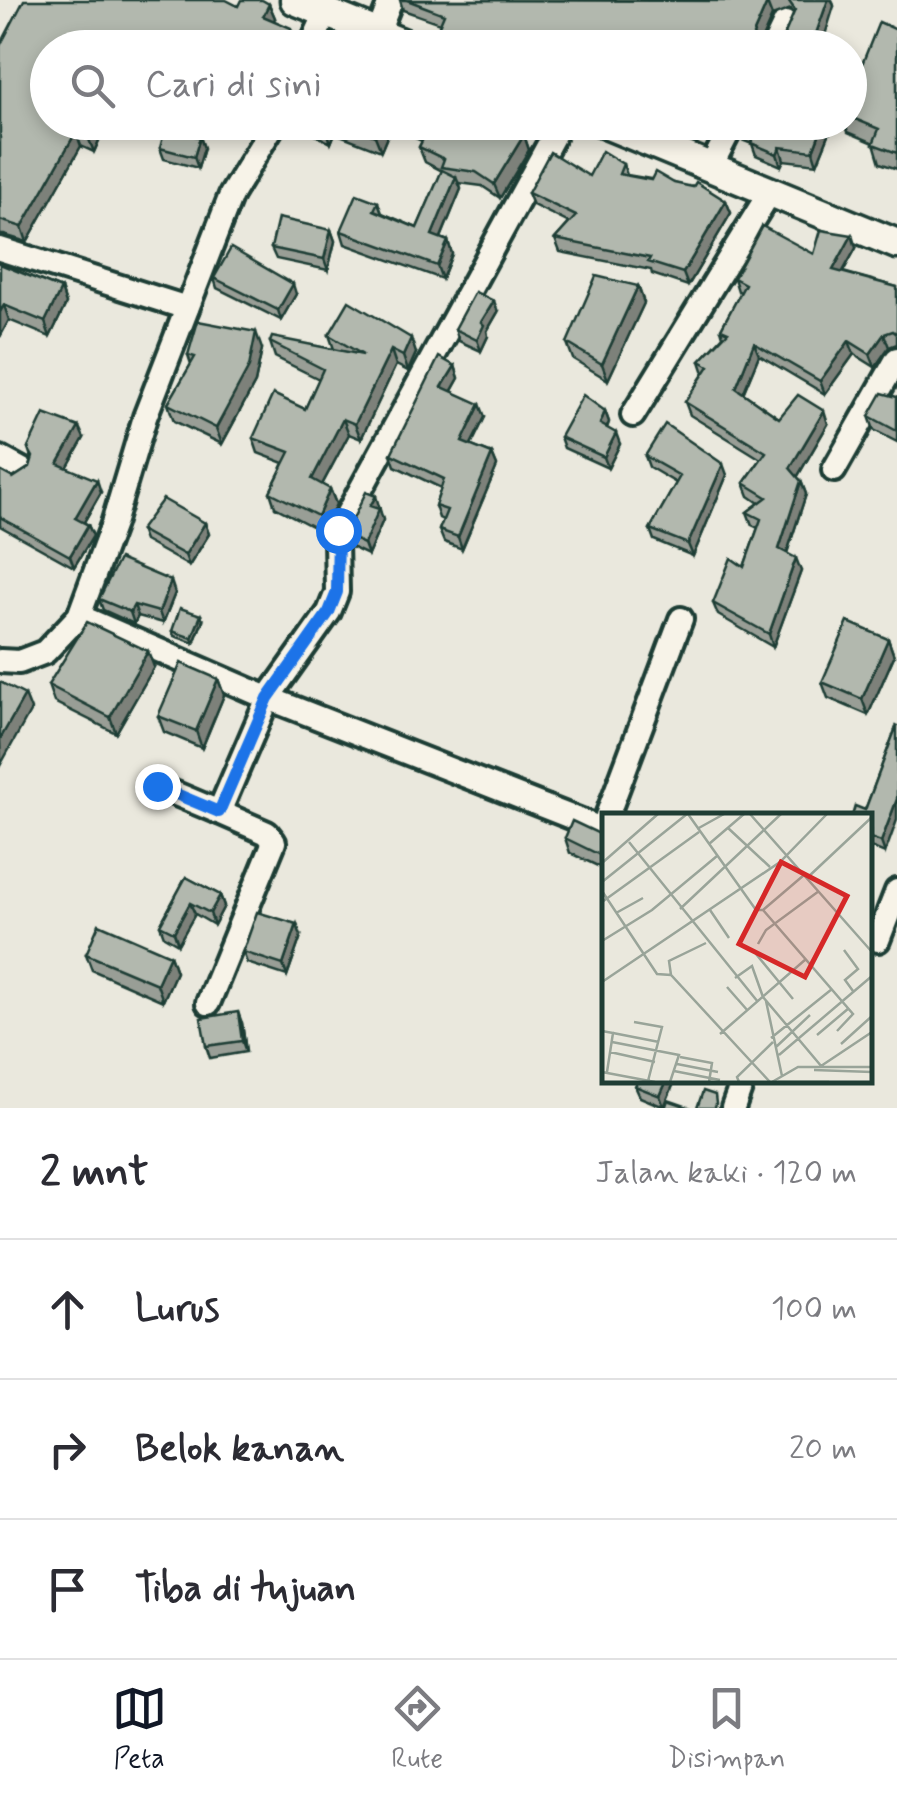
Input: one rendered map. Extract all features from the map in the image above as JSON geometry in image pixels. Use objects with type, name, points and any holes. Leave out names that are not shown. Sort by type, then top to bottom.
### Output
[{"type":"main road","points":[[295,0],[370,30]]},
{"type":"main road","points":[[644,140],[897,244]]},
{"type":"street","points":[[379,30],[391,0]]},
{"type":"street","points":[[318,30],[326,13]]},
{"type":"street","points":[[782,30],[786,23]]},
{"type":"street","points":[[0,661],[19,662],[45,652],[79,616],[113,524],[145,417],[187,308],[231,195],[264,140]]},
{"type":"street","points":[[219,812],[268,698],[329,612],[337,592],[336,540],[342,522],[552,140]]},
{"type":"street","points":[[710,168],[725,140]]},
{"type":"street","points":[[633,414],[770,192]]},
{"type":"street","points":[[0,249],[187,308]]},
{"type":"street","points":[[834,470],[897,360]]},
{"type":"street","points":[[0,458],[22,470]]},
{"type":"street","points":[[79,616],[268,698],[602,823]]},
{"type":"street","points":[[608,813],[681,619]]},
{"type":"street","points":[[157,786],[267,832],[274,842],[208,1003]]},
{"type":"street","points":[[881,942],[897,891]]},
{"type":"street","points":[[733,1108],[742,1083]]},
{"type":"building","points":[[24,0],[226,0],[238,6],[241,0],[262,0],[269,4],[263,16],[292,30],[30,30],[30,140],[71,140],[22,227],[0,220],[0,46]]},
{"type":"building","points":[[407,0],[776,0],[767,3],[755,30],[444,30],[438,28],[444,14]]},
{"type":"building","points":[[788,0],[828,0],[817,30],[787,30],[795,10]]},
{"type":"building","points":[[879,22],[897,30],[897,153],[873,144],[879,129],[867,124],[867,52]]},
{"type":"building","points":[[162,140],[199,140],[194,157],[160,148]]},
{"type":"building","points":[[422,140],[521,140],[494,184],[476,172],[441,167],[444,159],[419,147]]},
{"type":"building","points":[[817,140],[813,151],[780,147],[777,154],[751,143]]},
{"type":"building","points":[[602,151],[623,164],[619,174],[651,180],[655,172],[674,183],[693,187],[696,182],[726,201],[683,273],[648,262],[650,258],[555,239],[576,216],[528,193],[550,152],[589,176]]},
{"type":"building","points":[[442,170],[456,177],[432,235],[448,241],[437,266],[341,231],[357,194],[378,202],[374,210],[417,228]]},
{"type":"building","points":[[278,218],[331,230],[324,259],[271,248]]},
{"type":"building","points":[[762,226],[814,254],[821,230],[852,235],[833,270],[897,287],[897,334],[884,334],[870,354],[849,341],[820,381],[754,343],[736,388],[779,418],[798,395],[824,411],[790,468],[801,481],[779,549],[796,558],[769,634],[713,603],[731,558],[744,567],[761,519],[747,512],[767,497],[744,483],[766,452],[685,402],[709,366],[700,361],[728,332],[721,329],[745,284],[734,278]]},
{"type":"building","points":[[231,248],[293,284],[278,310],[214,278]]},
{"type":"building","points":[[0,264],[61,289],[45,322],[4,305],[0,312]]},
{"type":"building","points":[[596,276],[638,286],[602,364],[567,343]]},
{"type":"building","points":[[475,292],[494,301],[481,322],[484,325],[477,340],[455,329]]},
{"type":"building","points":[[349,301],[411,338],[403,356],[391,350],[355,424],[343,419],[312,479],[330,489],[318,516],[270,492],[290,452],[253,438],[273,394],[305,409],[323,369],[270,342],[272,337],[363,355],[329,335]]},
{"type":"building","points":[[198,321],[256,332],[249,367],[216,428],[168,404],[195,357],[188,355]]},
{"type":"building","points":[[439,357],[455,366],[442,387],[480,404],[462,442],[492,454],[458,537],[439,530],[447,510],[435,506],[444,479],[391,454]]},
{"type":"building","points":[[882,393],[897,397],[897,431],[869,416]]},
{"type":"building","points":[[583,395],[605,411],[600,424],[616,433],[604,457],[560,437]]},
{"type":"building","points":[[44,414],[79,427],[58,464],[97,480],[75,518],[88,525],[70,556],[0,517],[0,471],[13,478],[30,467],[33,457],[28,448]]},
{"type":"building","points":[[665,424],[723,464],[688,544],[650,529],[680,476],[645,456]]},
{"type":"building","points":[[366,492],[376,496],[370,506],[379,509],[364,544],[347,536],[347,531]]},
{"type":"building","points":[[163,499],[205,523],[185,555],[140,530]]},
{"type":"building","points":[[119,559],[171,581],[159,612],[134,605],[130,612],[99,599]]},
{"type":"building","points":[[180,608],[201,615],[192,638],[172,631]]},
{"type":"building","points":[[87,622],[148,651],[110,717],[48,685]]},
{"type":"building","points":[[848,622],[888,639],[862,699],[822,682]]},
{"type":"building","points":[[181,663],[218,679],[196,731],[158,716]]},
{"type":"building","points":[[0,682],[25,695],[0,739]]},
{"type":"building","points":[[897,725],[897,799],[881,842],[872,839],[872,813],[853,813],[855,806],[865,810]]},
{"type":"building","points":[[572,821],[602,835],[602,856],[565,838]]},
{"type":"building","points":[[186,877],[220,895],[210,913],[190,903],[174,932],[160,925]]},
{"type":"building","points":[[257,912],[297,924],[283,965],[243,952]]},
{"type":"building","points":[[99,924],[170,955],[157,984],[86,954]]},
{"type":"building","points":[[238,1012],[242,1041],[206,1046],[201,1018]]},
{"type":"building","points":[[636,1083],[666,1083],[660,1096],[635,1086]]},
{"type":"building","points":[[703,1091],[715,1095],[715,1108],[697,1108]]},
{"type":"building","points":[[668,1100],[691,1108],[665,1108]]},
{"type":"route","points":[[157,786],[219,812],[268,698],[329,612],[337,592],[338,530]]}]
